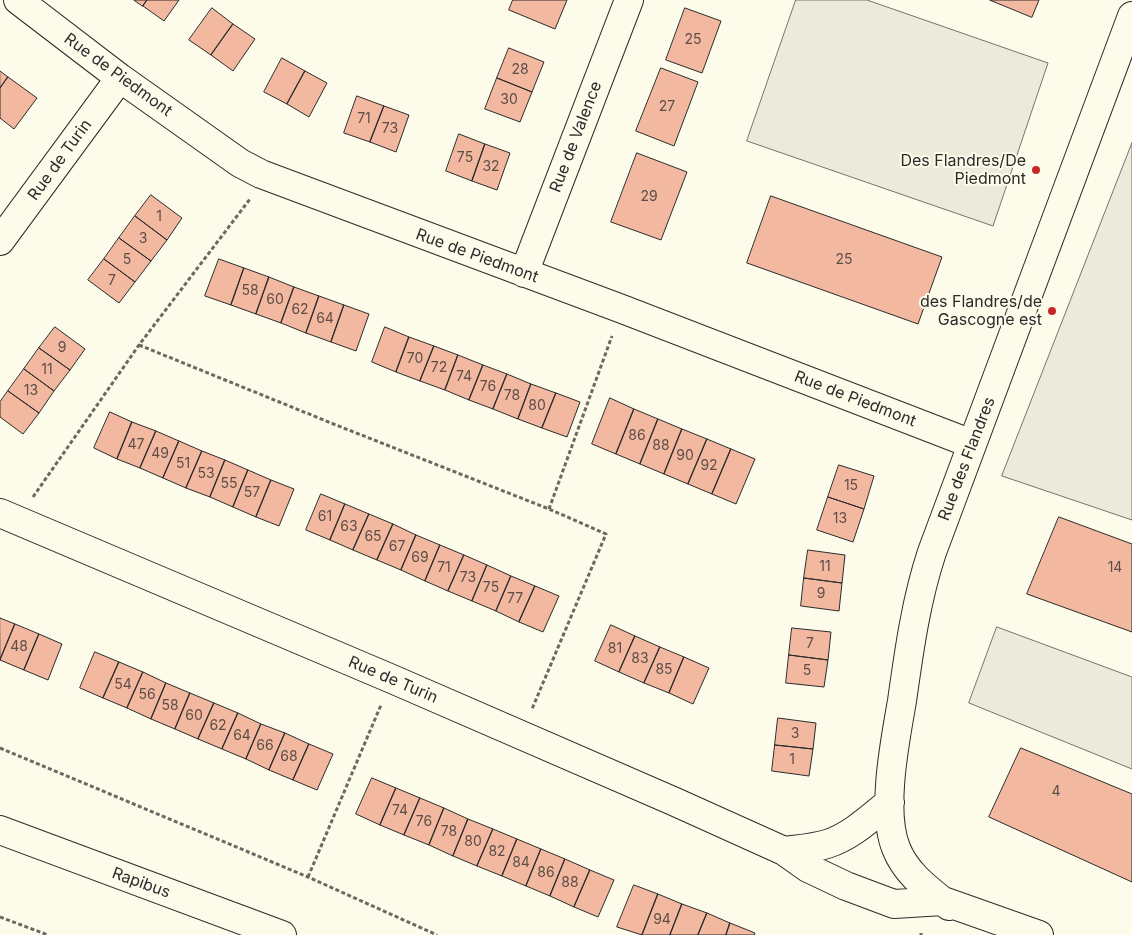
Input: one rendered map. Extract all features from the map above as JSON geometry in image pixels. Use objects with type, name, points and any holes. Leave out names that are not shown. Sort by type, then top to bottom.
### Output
[{"type":"street","name":"Rue de Piedmont","points":[[18,0],[120,78],[240,163],[267,176],[972,444]]},
{"type":"street","name":"Rue de Valence","points":[[524,273],[629,0]]},
{"type":"street","name":"Rue des Flandres","points":[[943,901],[916,878],[901,858],[896,849],[890,828],[890,802],[897,729],[918,606],[932,552],[1132,16]]},
{"type":"street","name":"Rue de Turin","points":[[0,242],[120,78]]},
{"type":"street","name":"Rue de Turin","points":[[9,517],[392,679],[784,851],[808,868],[846,886],[894,904],[943,901],[1039,935]]},
{"type":"street","points":[[784,851],[810,848],[836,841],[857,829],[890,802]]},
{"type":"street","name":"Rapibus","points":[[0,830],[282,935]]},
{"type":"street","points":[[943,901],[986,935]]},
{"type":"path","points":[[9,517],[267,176]]},
{"type":"path","points":[[550,509],[622,310]]},
{"type":"path","points":[[139,345],[550,509],[606,534],[520,736]]},
{"type":"path","points":[[308,877],[392,679]]},
{"type":"path","points":[[0,748],[308,877],[437,935]]},
{"type":"path","points":[[0,917],[48,935]]},
{"type":"shaded area","points":[[796,0],[867,0],[1048,63],[993,226],[747,141]]},
{"type":"shaded area","points":[[1132,143],[1132,520],[1002,476]]},
{"type":"shaded area","points":[[997,627],[1132,677],[1132,769],[969,703]]},
{"type":"building","points":[[134,0],[147,0],[143,6]]},
{"type":"building","points":[[147,0],[179,0],[164,21],[143,6]]},
{"type":"building","points":[[513,0],[567,0],[555,29],[509,10]]},
{"type":"building","points":[[990,0],[1039,0],[1032,17]]},
{"type":"building","points":[[212,8],[233,24],[211,55],[189,40]]},
{"type":"building","points":[[685,8],[721,21],[702,73],[666,60]]},
{"type":"building","points":[[233,24],[255,39],[233,71],[211,55]]},
{"type":"building","points":[[509,48],[544,62],[532,92],[497,78]]},
{"type":"building","points":[[282,58],[305,71],[287,104],[264,92]]},
{"type":"building","points":[[661,68],[698,82],[674,146],[636,131]]},
{"type":"building","points":[[0,71],[8,77],[0,88]]},
{"type":"building","points":[[305,71],[327,83],[309,117],[287,104]]},
{"type":"building","points":[[8,77],[37,98],[14,129],[0,118],[0,88]]},
{"type":"building","points":[[497,78],[532,92],[520,122],[485,109]]},
{"type":"building","points":[[357,96],[384,106],[370,142],[344,133]]},
{"type":"building","points":[[384,106],[409,115],[396,152],[370,142]]},
{"type":"building","points":[[459,134],[485,144],[472,181],[446,171]]},
{"type":"building","points":[[485,144],[510,153],[497,190],[472,181]]},
{"type":"building","points":[[637,153],[687,172],[661,240],[611,222]]},
{"type":"building","points":[[151,195],[182,218],[167,240],[135,216]]},
{"type":"building","points":[[771,196],[942,257],[918,324],[747,263]]},
{"type":"building","points":[[135,216],[167,240],[151,261],[119,238]]},
{"type":"building","points":[[119,238],[151,261],[135,282],[104,259]]},
{"type":"building","points":[[104,259],[135,282],[119,303],[88,280]]},
{"type":"building","points":[[219,259],[244,268],[231,305],[205,296]]},
{"type":"building","points":[[244,268],[269,277],[256,314],[231,305]]},
{"type":"building","points":[[269,277],[294,287],[281,323],[256,314]]},
{"type":"building","points":[[294,287],[319,296],[306,333],[281,323]]},
{"type":"building","points":[[319,296],[344,305],[331,342],[306,333]]},
{"type":"building","points":[[344,305],[369,314],[356,351],[331,342]]},
{"type":"building","points":[[55,327],[85,349],[70,370],[39,348]]},
{"type":"building","points":[[385,327],[409,337],[396,372],[372,362]]},
{"type":"building","points":[[409,337],[434,346],[420,381],[396,372]]},
{"type":"building","points":[[434,346],[458,355],[445,390],[420,381]]},
{"type":"building","points":[[39,348],[70,370],[54,391],[24,369]]},
{"type":"building","points":[[458,355],[483,365],[469,400],[445,390]]},
{"type":"building","points":[[483,365],[507,374],[493,409],[469,400]]},
{"type":"building","points":[[24,369],[54,391],[39,413],[8,391]]},
{"type":"building","points":[[507,374],[531,384],[518,419],[493,409]]},
{"type":"building","points":[[531,384],[556,393],[542,428],[518,419]]},
{"type":"building","points":[[8,391],[39,413],[23,434],[0,417],[0,402]]},
{"type":"building","points":[[556,393],[580,402],[567,437],[542,428]]},
{"type":"building","points":[[610,398],[634,409],[616,454],[592,444]]},
{"type":"building","points":[[634,409],[658,419],[640,464],[616,454]]},
{"type":"building","points":[[110,412],[132,422],[117,459],[94,448]]},
{"type":"building","points":[[658,419],[682,429],[664,474],[640,464]]},
{"type":"building","points":[[132,422],[156,431],[140,468],[117,459]]},
{"type":"building","points":[[682,429],[707,439],[688,484],[664,474]]},
{"type":"building","points":[[156,431],[179,441],[163,478],[140,468]]},
{"type":"building","points":[[707,439],[731,449],[712,494],[688,484]]},
{"type":"building","points":[[179,441],[202,451],[186,488],[163,478]]},
{"type":"building","points":[[731,449],[755,459],[736,504],[712,494]]},
{"type":"building","points":[[202,451],[225,460],[210,497],[186,488]]},
{"type":"building","points":[[225,460],[248,470],[233,507],[210,497]]},
{"type":"building","points":[[839,465],[874,476],[864,509],[828,497]]},
{"type":"building","points":[[248,470],[271,480],[256,517],[233,507]]},
{"type":"building","points":[[271,480],[294,489],[279,526],[256,517]]},
{"type":"building","points":[[321,494],[345,504],[330,540],[306,530]]},
{"type":"building","points":[[828,497],[864,509],[853,542],[817,530]]},
{"type":"building","points":[[345,504],[369,514],[353,550],[330,540]]},
{"type":"building","points":[[369,514],[393,524],[377,560],[353,550]]},
{"type":"building","points":[[1059,517],[1132,544],[1132,632],[1027,594]]},
{"type":"building","points":[[393,524],[416,535],[401,570],[377,560]]},
{"type":"building","points":[[416,535],[440,545],[425,581],[401,570]]},
{"type":"building","points":[[440,545],[464,555],[448,591],[425,581]]},
{"type":"building","points":[[808,550],[845,555],[842,583],[804,578]]},
{"type":"building","points":[[464,555],[487,565],[472,601],[448,591]]},
{"type":"building","points":[[487,565],[511,576],[496,611],[472,601]]},
{"type":"building","points":[[511,576],[535,586],[519,622],[496,611]]},
{"type":"building","points":[[804,578],[842,583],[839,611],[801,606]]},
{"type":"building","points":[[535,586],[559,596],[543,632],[519,622]]},
{"type":"building","points":[[0,618],[15,624],[0,660]]},
{"type":"building","points":[[15,624],[39,634],[24,670],[0,660]]},
{"type":"building","points":[[611,625],[635,636],[619,672],[595,661]]},
{"type":"building","points":[[792,628],[831,632],[828,660],[789,655]]},
{"type":"building","points":[[39,634],[62,644],[48,680],[24,670]]},
{"type":"building","points":[[635,636],[660,647],[644,683],[619,672]]},
{"type":"building","points":[[660,647],[684,657],[669,693],[644,683]]},
{"type":"building","points":[[95,652],[119,662],[103,698],[80,688]]},
{"type":"building","points":[[789,655],[828,660],[824,687],[786,683]]},
{"type":"building","points":[[684,657],[709,668],[693,704],[669,693]]},
{"type":"building","points":[[119,662],[143,672],[127,708],[103,698]]},
{"type":"building","points":[[143,672],[166,683],[151,719],[127,708]]},
{"type":"building","points":[[166,683],[190,693],[175,729],[151,719]]},
{"type":"building","points":[[190,693],[214,703],[198,739],[175,729]]},
{"type":"building","points":[[214,703],[238,713],[222,749],[198,739]]},
{"type":"building","points":[[238,713],[261,724],[246,759],[222,749]]},
{"type":"building","points":[[778,718],[816,723],[813,749],[775,745]]},
{"type":"building","points":[[261,724],[285,733],[269,770],[246,759]]},
{"type":"building","points":[[285,733],[309,744],[293,780],[269,770]]},
{"type":"building","points":[[309,744],[333,754],[317,790],[293,780]]},
{"type":"building","points":[[775,745],[813,749],[809,776],[772,771]]},
{"type":"building","points":[[1021,748],[1132,794],[1132,882],[989,817]]},
{"type":"building","points":[[372,778],[396,788],[380,825],[356,814]]},
{"type":"building","points":[[396,788],[420,798],[404,835],[380,825]]},
{"type":"building","points":[[420,798],[444,808],[429,845],[404,835]]},
{"type":"building","points":[[444,808],[468,819],[453,856],[429,845]]},
{"type":"building","points":[[468,819],[493,829],[477,866],[453,856]]},
{"type":"building","points":[[493,829],[517,839],[502,876],[477,866]]},
{"type":"building","points":[[517,839],[541,849],[526,886],[502,876]]},
{"type":"building","points":[[541,849],[565,859],[550,896],[526,886]]},
{"type":"building","points":[[565,859],[590,870],[574,907],[550,896]]},
{"type":"building","points":[[590,870],[614,880],[598,917],[574,907]]},
{"type":"building","points":[[634,885],[658,894],[642,935],[617,927]]},
{"type":"building","points":[[658,894],[682,904],[670,935],[642,935]]},
{"type":"building","points":[[682,904],[707,913],[698,935],[670,935]]},
{"type":"building","points":[[707,913],[730,923],[726,935],[698,935]]},
{"type":"building","points":[[730,923],[755,933],[754,935],[726,935]]},
{"type":"place","name":"Des Flandres/De Piedmont","points":[[1036,170]]},
{"type":"place","name":"des Flandres/de Gascogne est","points":[[1052,311]]}]
